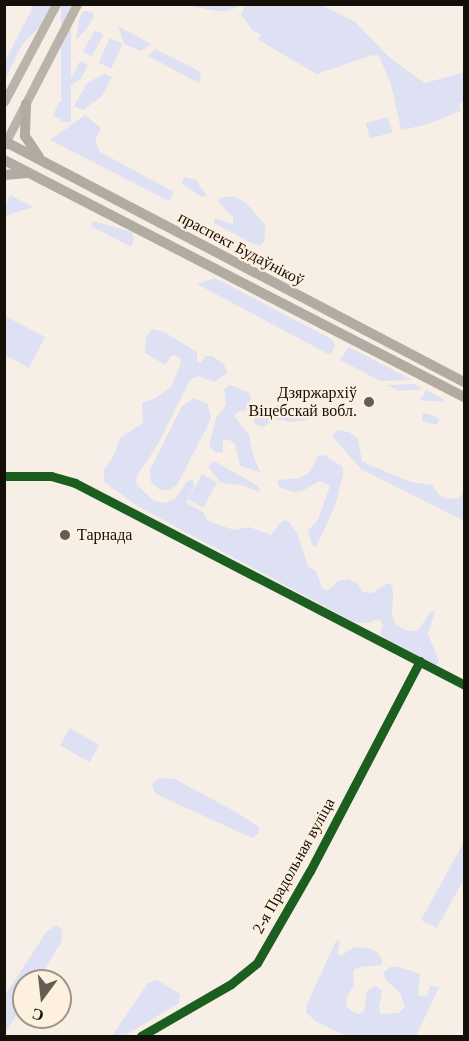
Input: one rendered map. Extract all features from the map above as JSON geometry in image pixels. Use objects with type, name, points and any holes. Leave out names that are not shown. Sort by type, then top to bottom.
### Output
[{"type":"main road","points":[[4,102],[56,4]]},
{"type":"main road","points":[[5,143],[77,4]]},
{"type":"main road","points":[[26,104],[25,136],[41,160]]},
{"type":"main road","name":"праспект Будаўнікоў","points":[[5,143],[465,382]]},
{"type":"main road","name":"праспект Будаўнікоў","points":[[4,160],[465,397]]},
{"type":"main road","points":[[4,175],[32,173]]},
{"type":"street","points":[[144,231],[151,219]]},
{"type":"street","points":[[346,335],[352,325]]},
{"type":"street","points":[[405,366],[412,355]]},
{"type":"street","points":[[4,476],[51,476],[75,483],[465,685]]},
{"type":"street","name":"2-я Прадольная вуліца","points":[[141,1036],[231,984],[257,963],[315,860],[420,661]]},
{"type":"shaded area","points":[[242,4],[228,11],[186,5]]},
{"type":"shaded area","points":[[34,5],[50,5],[50,9],[39,28],[23,43],[5,79],[5,61]]},
{"type":"shaded area","points":[[61,5],[71,5],[71,122],[61,122]]},
{"type":"shaded area","points":[[322,5],[355,22],[390,58],[425,83],[462,73],[464,68],[464,102],[459,104],[461,111],[425,125],[401,130],[391,84],[379,56],[372,55],[317,74],[257,39],[262,35],[252,30],[241,14],[245,6]]},
{"type":"shaded area","points":[[84,11],[92,12],[94,16],[76,40],[80,16]]},
{"type":"shaded area","points":[[118,26],[151,44],[141,51],[124,44]]},
{"type":"shaded area","points":[[95,30],[104,35],[92,57],[83,52]]},
{"type":"shaded area","points":[[110,38],[123,44],[111,68],[99,62]]},
{"type":"shaded area","points":[[155,49],[197,70],[201,74],[199,83],[148,56]]},
{"type":"shaded area","points":[[80,61],[88,65],[81,79],[67,87]]},
{"type":"shaded area","points":[[104,74],[112,77],[102,96],[83,110],[74,106],[87,83]]},
{"type":"shaded area","points":[[59,102],[68,106],[62,120],[53,116]]},
{"type":"shaded area","points":[[85,115],[101,128],[95,141],[100,152],[174,192],[169,201],[50,140]]},
{"type":"shaded area","points":[[388,117],[392,132],[370,138],[366,123]]},
{"type":"shaded area","points":[[184,177],[196,180],[207,196],[202,197],[182,184]]},
{"type":"shaded area","points":[[10,195],[33,207],[5,216],[5,206]]},
{"type":"shaded area","points":[[233,196],[245,202],[266,226],[264,241],[261,245],[253,244],[214,223],[215,218],[233,224],[233,217],[218,202],[220,198]]},
{"type":"shaded area","points":[[93,221],[132,232],[134,239],[131,247],[91,226]]},
{"type":"shaded area","points":[[215,278],[333,340],[335,346],[330,355],[197,284]]},
{"type":"shaded area","points":[[5,316],[45,337],[29,368],[5,355]]},
{"type":"shaded area","points":[[152,329],[164,332],[197,352],[197,363],[201,362],[205,356],[212,356],[224,364],[227,373],[214,382],[198,376],[190,380],[158,444],[137,476],[136,483],[154,501],[166,503],[176,498],[187,481],[193,480],[194,487],[186,503],[203,512],[208,521],[234,530],[249,527],[271,535],[279,524],[285,520],[289,522],[297,533],[308,566],[316,571],[322,588],[328,590],[338,581],[348,579],[358,584],[363,592],[372,593],[388,583],[392,585],[392,615],[396,625],[408,631],[418,631],[430,612],[435,611],[428,634],[439,661],[436,665],[387,640],[380,634],[383,625],[379,619],[367,623],[354,622],[139,507],[104,482],[104,470],[114,455],[120,438],[143,423],[142,403],[156,398],[171,387],[180,366],[181,359],[175,355],[170,357],[165,365],[145,353],[146,337]]},
{"type":"shaded area","points":[[348,348],[412,380],[380,381],[340,360]]},
{"type":"shaded area","points":[[415,384],[422,389],[399,391],[387,385]]},
{"type":"shaded area","points":[[230,385],[248,392],[251,398],[246,410],[237,412],[234,416],[249,435],[253,455],[260,472],[240,466],[235,444],[228,439],[223,441],[223,453],[215,452],[209,446],[216,418],[226,405],[224,389]]},
{"type":"shaded area","points":[[426,390],[443,399],[445,402],[420,400]]},
{"type":"shaded area","points":[[194,398],[208,404],[211,419],[177,485],[169,490],[160,490],[151,482],[150,470],[182,406]]},
{"type":"shaded area","points":[[278,405],[302,410],[311,419],[292,422],[275,419],[263,427],[255,424],[254,418],[258,411]]},
{"type":"shaded area","points":[[423,413],[435,416],[439,420],[437,425],[422,421]]},
{"type":"shaded area","points":[[337,430],[349,432],[358,439],[362,461],[370,465],[411,482],[432,485],[440,496],[447,499],[459,498],[464,491],[464,521],[361,469],[332,436]]},
{"type":"shaded area","points":[[324,455],[343,467],[343,475],[335,506],[316,547],[312,546],[308,530],[318,520],[330,486],[320,481],[302,491],[293,492],[278,486],[278,480],[299,478],[309,473],[318,456]]},
{"type":"shaded area","points":[[214,461],[258,486],[260,492],[241,485],[221,483],[208,467]]},
{"type":"shaded area","points":[[202,474],[217,482],[203,508],[188,500]]},
{"type":"shaded area","points":[[70,728],[99,745],[89,762],[60,745]]},
{"type":"shaded area","points":[[159,778],[175,779],[236,812],[259,827],[259,833],[252,838],[162,797],[154,792],[152,784]]},
{"type":"shaded area","points":[[464,842],[464,879],[437,928],[421,920]]},
{"type":"shaded area","points":[[57,925],[62,930],[62,941],[44,969],[22,969],[47,931]]},
{"type":"shaded area","points":[[340,940],[337,954],[340,956],[355,947],[367,948],[377,952],[382,960],[382,965],[359,967],[353,971],[354,985],[346,999],[346,1006],[353,1012],[359,1014],[364,1011],[367,991],[375,986],[382,990],[379,1008],[381,1014],[398,1013],[405,1007],[400,993],[385,979],[383,973],[390,967],[400,967],[420,974],[418,994],[421,996],[427,996],[430,986],[439,987],[416,1036],[346,1036],[317,1022],[306,1013],[307,1004],[336,941]]},
{"type":"shaded area","points":[[157,980],[180,994],[179,1003],[124,1036],[112,1036],[148,983]]},
{"type":"shaded area","points":[[12,984],[12,1022],[5,1034],[5,995]]},
{"type":"cycle path","points":[[4,476],[51,476],[75,483],[464,685]]},
{"type":"cycle path","points":[[141,1036],[231,984],[257,963],[310,871],[420,661]]},
{"type":"place","name":"Дзяржархіў Віцебскай вобл.","points":[[369,402]]},
{"type":"place","name":"Тарнада","points":[[65,535]]}]
